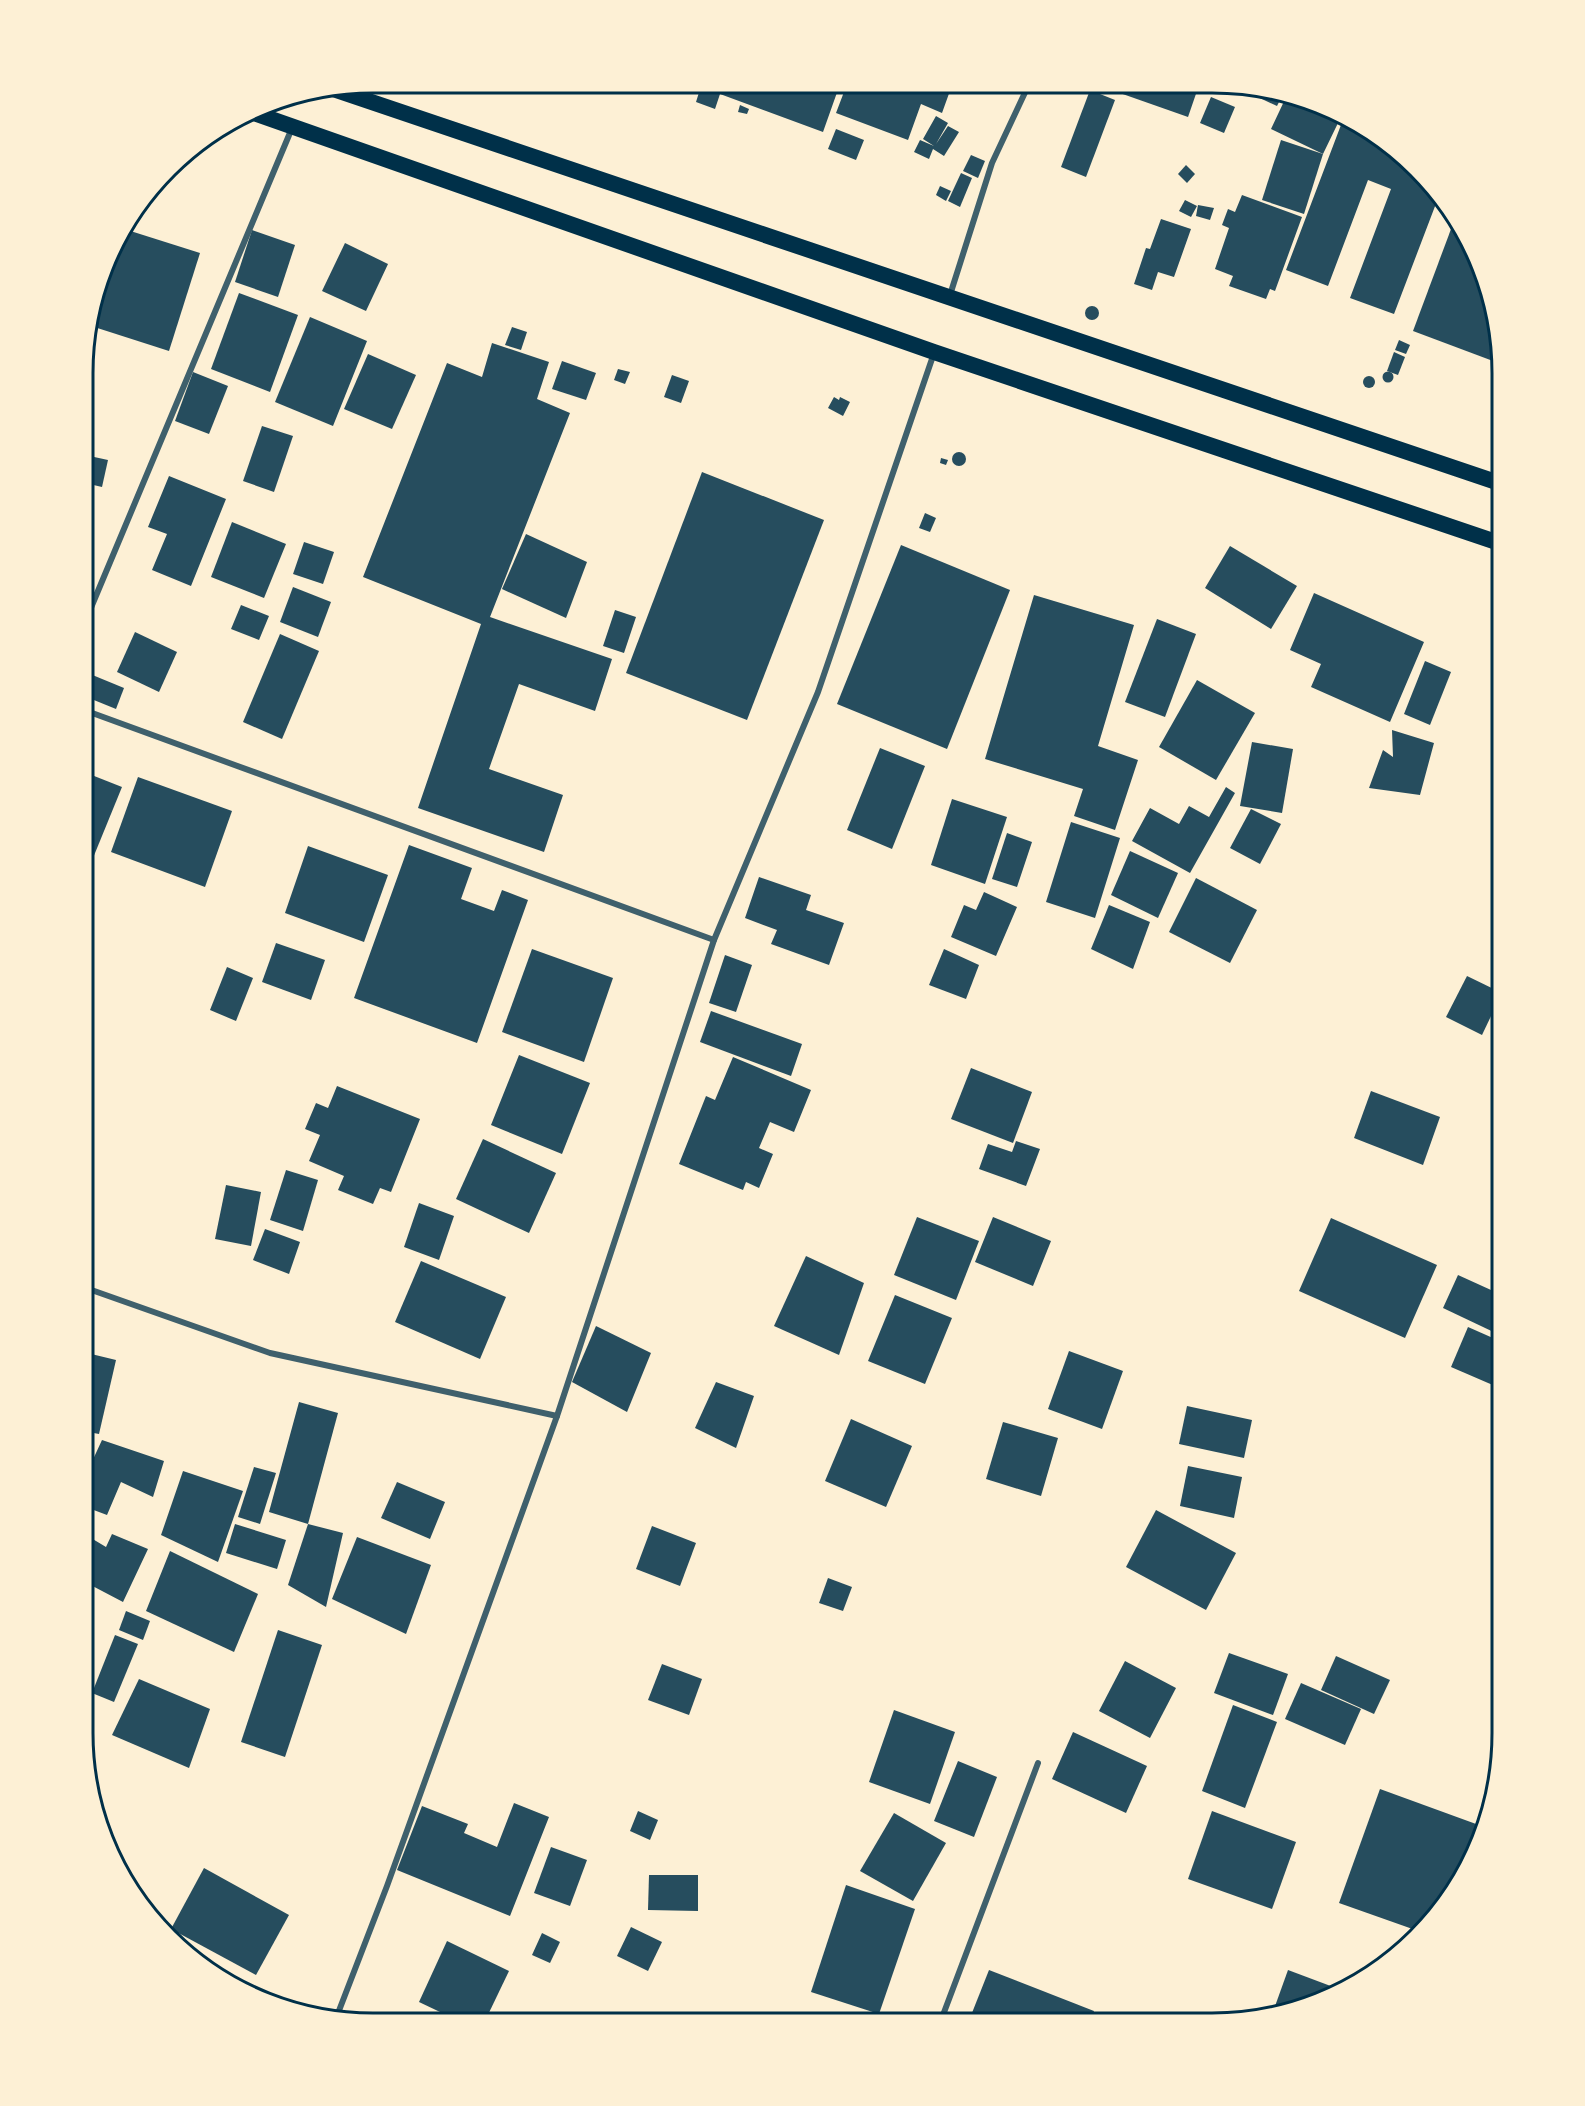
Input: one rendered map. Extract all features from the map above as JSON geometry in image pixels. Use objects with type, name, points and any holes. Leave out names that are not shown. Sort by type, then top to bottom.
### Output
[{"type":"highway","points":[[349,94],[1492,481]]},
{"type":"highway","points":[[262,116],[934,352],[1492,541]]},
{"type":"street","points":[[949,298],[992,164],[1025,93]]},
{"type":"street","points":[[93,601],[292,127]]},
{"type":"street","points":[[339,2011],[387,1886],[557,1416],[714,940],[818,692],[934,352]]},
{"type":"street","points":[[93,713],[714,940]]},
{"type":"street","points":[[93,1291],[270,1353],[557,1416]]},
{"type":"street","points":[[944,2013],[1038,1763]]},
{"type":"building","points":[[699,93],[837,93],[823,132],[720,94],[715,109],[696,102]]},
{"type":"building","points":[[844,93],[949,93],[942,113],[921,104],[908,140],[836,113]]},
{"type":"building","points":[[1089,93],[1098,93],[1115,100],[1086,177],[1061,167]]},
{"type":"building","points":[[1120,93],[1196,93],[1188,117]]},
{"type":"building","points":[[1256,96],[1279,101],[1277,106]]},
{"type":"building","points":[[1211,97],[1235,107],[1224,133],[1200,123]]},
{"type":"building","points":[[1283,103],[1338,123],[1323,154],[1271,129]]},
{"type":"building","points":[[740,105],[749,109],[747,114],[738,112]]},
{"type":"building","points":[[936,116],[948,123],[936,144],[948,126],[959,132],[944,156],[933,149],[929,159],[914,152],[920,140],[934,146],[923,139]]},
{"type":"building","points":[[1341,125],[1368,140],[1397,162],[1436,204],[1394,314],[1350,298],[1391,189],[1368,180],[1328,286],[1286,270]]},
{"type":"building","points":[[836,129],[864,140],[856,160],[828,149]]},
{"type":"building","points":[[1281,140],[1323,154],[1304,214],[1262,200]]},
{"type":"building","points":[[971,155],[985,161],[978,178],[963,171]]},
{"type":"building","points":[[1186,165],[1195,174],[1187,183],[1178,174]]},
{"type":"building","points":[[961,173],[972,178],[960,207],[948,201]]},
{"type":"building","points":[[940,186],[951,191],[946,201],[936,195]]},
{"type":"building","points":[[1242,195],[1302,217],[1275,291],[1270,289],[1266,299],[1229,286],[1233,276],[1215,269],[1229,228],[1222,225],[1228,209],[1235,212]]},
{"type":"building","points":[[1185,200],[1197,206],[1191,217],[1179,211]]},
{"type":"building","points":[[1198,205],[1214,208],[1210,220],[1196,216]]},
{"type":"building","points":[[1161,219],[1191,229],[1174,277],[1158,272],[1152,290],[1134,284],[1146,248],[1150,249]]},
{"type":"building","points":[[1452,228],[1477,283],[1487,318],[1491,360],[1413,331]]},
{"type":"building","points":[[252,230],[295,245],[278,297],[235,282]]},
{"type":"building","points":[[131,231],[200,253],[169,351],[96,328],[114,266]]},
{"type":"building","points":[[345,243],[388,264],[366,311],[322,291]]},
{"type":"building","points":[[239,293],[298,315],[270,392],[211,369]]},
{"type":"building","points":[[1092,306],[1097,308],[1099,313],[1097,318],[1092,320],[1087,318],[1085,313],[1087,308]]},
{"type":"building","points":[[310,317],[367,341],[333,426],[275,402]]},
{"type":"building","points":[[512,327],[527,332],[521,350],[505,345]]},
{"type":"building","points":[[1399,340],[1410,345],[1406,354],[1395,350]]},
{"type":"building","points":[[492,343],[549,362],[537,399],[570,413],[490,617],[612,659],[595,711],[519,684],[489,769],[563,795],[544,852],[418,808],[481,624],[363,577],[447,363],[482,377]]},
{"type":"building","points":[[1394,352],[1405,357],[1398,375],[1387,371]]},
{"type":"building","points":[[368,354],[416,375],[392,429],[344,409]]},
{"type":"building","points":[[562,361],[596,373],[586,400],[552,389]]},
{"type":"building","points":[[618,369],[630,372],[625,384],[614,380]]},
{"type":"building","points":[[1388,371],[1394,377],[1388,383],[1382,377]]},
{"type":"building","points":[[193,372],[228,386],[209,434],[175,421]]},
{"type":"building","points":[[672,375],[689,381],[681,403],[664,397]]},
{"type":"building","points":[[1371,376],[1375,382],[1371,388],[1367,388],[1363,380]]},
{"type":"building","points":[[834,397],[850,402],[843,416],[828,408]]},
{"type":"building","points":[[262,426],[293,436],[274,492],[243,481]]},
{"type":"building","points":[[956,452],[962,452],[966,459],[962,466],[956,466],[952,462],[952,456]]},
{"type":"building","points":[[93,457],[108,460],[102,487],[93,485]]},
{"type":"building","points":[[941,458],[948,460],[946,465],[940,463]]},
{"type":"building","points":[[702,472],[824,520],[747,720],[626,673]]},
{"type":"building","points":[[169,476],[226,499],[191,586],[152,570],[167,534],[148,527]]},
{"type":"building","points":[[925,513],[936,518],[930,532],[919,528]]},
{"type":"building","points":[[232,522],[286,544],[264,598],[211,577]]},
{"type":"building","points":[[526,534],[587,562],[566,618],[502,589]]},
{"type":"building","points":[[304,542],[334,552],[323,584],[293,574]]},
{"type":"building","points":[[901,545],[1010,590],[947,749],[837,704]]},
{"type":"building","points":[[1230,546],[1297,586],[1271,629],[1205,588]]},
{"type":"building","points":[[293,587],[331,602],[318,637],[280,622]]},
{"type":"building","points":[[1314,593],[1424,642],[1390,722],[1311,687],[1321,664],[1290,650]]},
{"type":"building","points":[[1034,595],[1134,625],[1098,746],[1138,760],[1115,830],[1074,816],[1083,789],[985,759]]},
{"type":"building","points":[[241,605],[269,616],[259,640],[231,629]]},
{"type":"building","points":[[615,610],[636,617],[624,653],[603,646]]},
{"type":"building","points":[[1157,619],[1196,634],[1165,717],[1125,702]]},
{"type":"building","points":[[135,632],[177,652],[159,692],[117,672]]},
{"type":"building","points":[[280,634],[319,651],[282,739],[243,722]]},
{"type":"building","points":[[1425,661],[1451,672],[1430,725],[1404,714]]},
{"type":"building","points":[[93,675],[124,688],[116,709],[93,700]]},
{"type":"building","points":[[1197,680],[1255,713],[1216,780],[1159,747]]},
{"type":"building","points":[[1392,730],[1434,743],[1420,795],[1369,788],[1383,750],[1393,757]]},
{"type":"building","points":[[1252,742],[1293,749],[1282,813],[1240,806]]},
{"type":"building","points":[[880,748],[925,766],[892,849],[847,830]]},
{"type":"building","points":[[93,776],[122,787],[93,858]]},
{"type":"building","points":[[138,777],[232,811],[205,887],[111,852]]},
{"type":"building","points":[[1226,787],[1235,793],[1190,873],[1132,841],[1150,808],[1179,824],[1189,806],[1209,817]]},
{"type":"building","points":[[952,799],[1007,817],[985,884],[931,865]]},
{"type":"building","points":[[1251,809],[1281,824],[1260,864],[1230,848]]},
{"type":"building","points":[[1071,822],[1120,838],[1095,918],[1046,902]]},
{"type":"building","points":[[1007,833],[1032,842],[1017,887],[992,879]]},
{"type":"building","points":[[409,845],[472,868],[461,899],[494,911],[502,890],[528,900],[477,1043],[354,998]]},
{"type":"building","points":[[308,846],[388,875],[364,942],[285,913]]},
{"type":"building","points":[[1130,851],[1178,873],[1158,918],[1111,895]]},
{"type":"building","points":[[759,877],[811,895],[806,910],[844,923],[829,965],[771,944],[777,930],[745,918]]},
{"type":"building","points":[[1196,878],[1257,910],[1230,963],[1169,932]]},
{"type":"building","points":[[984,892],[1017,907],[996,956],[951,937],[964,905],[976,910]]},
{"type":"building","points":[[1109,905],[1150,922],[1133,969],[1091,949]]},
{"type":"building","points":[[276,943],[325,960],[311,1000],[262,982]]},
{"type":"building","points":[[532,949],[613,978],[584,1062],[502,1032]]},
{"type":"building","points":[[944,949],[979,965],[966,999],[929,985]]},
{"type":"building","points":[[725,955],[752,965],[736,1012],[709,1003]]},
{"type":"building","points":[[227,967],[253,978],[236,1021],[210,1010]]},
{"type":"building","points":[[1467,976],[1492,988],[1492,1014],[1482,1035],[1446,1017]]},
{"type":"building","points":[[711,1011],[802,1044],[791,1076],[700,1042]]},
{"type":"building","points":[[519,1055],[590,1083],[562,1154],[491,1125]]},
{"type":"building","points":[[733,1057],[811,1090],[794,1132],[770,1122],[759,1148],[773,1154],[759,1188],[746,1182],[743,1190],[679,1164],[706,1096],[715,1100]]},
{"type":"building","points":[[971,1068],[1032,1092],[1013,1143],[951,1119]]},
{"type":"building","points":[[337,1086],[420,1119],[391,1192],[380,1188],[373,1204],[338,1190],[344,1176],[309,1161],[320,1135],[305,1129],[316,1103],[328,1108]]},
{"type":"building","points":[[1371,1091],[1440,1117],[1423,1165],[1354,1138]]},
{"type":"building","points":[[483,1139],[556,1173],[529,1233],[456,1199]]},
{"type":"building","points":[[1016,1141],[1040,1149],[1026,1186],[979,1169],[988,1144],[1012,1152]]},
{"type":"building","points":[[286,1170],[318,1180],[303,1231],[270,1220]]},
{"type":"building","points":[[226,1185],[261,1192],[251,1246],[215,1239]]},
{"type":"building","points":[[419,1203],[454,1216],[439,1260],[404,1247]]},
{"type":"building","points":[[917,1217],[979,1241],[956,1300],[894,1275]]},
{"type":"building","points":[[993,1217],[1051,1241],[1033,1286],[975,1262]]},
{"type":"building","points":[[1331,1218],[1437,1265],[1405,1338],[1299,1291]]},
{"type":"building","points":[[265,1229],[300,1242],[289,1274],[253,1260]]},
{"type":"building","points":[[806,1256],[864,1283],[839,1355],[774,1326]]},
{"type":"building","points":[[421,1261],[506,1297],[480,1359],[395,1322]]},
{"type":"building","points":[[1458,1275],[1492,1290],[1492,1331],[1443,1308]]},
{"type":"building","points":[[895,1295],[952,1318],[925,1384],[868,1361]]},
{"type":"building","points":[[596,1326],[651,1353],[627,1412],[572,1382]]},
{"type":"building","points":[[1468,1327],[1492,1338],[1492,1385],[1451,1367]]},
{"type":"building","points":[[1069,1351],[1123,1371],[1102,1429],[1048,1409]]},
{"type":"building","points":[[93,1354],[116,1360],[99,1434],[93,1433]]},
{"type":"building","points":[[716,1382],[754,1396],[736,1448],[695,1428]]},
{"type":"building","points":[[299,1402],[338,1413],[308,1524],[269,1512]]},
{"type":"building","points":[[1187,1406],[1252,1420],[1244,1458],[1179,1444]]},
{"type":"building","points":[[851,1419],[912,1446],[886,1507],[825,1481]]},
{"type":"building","points":[[1003,1422],[1058,1438],[1041,1496],[986,1479]]},
{"type":"building","points":[[102,1440],[164,1461],[153,1497],[121,1482],[107,1515],[93,1510],[93,1459]]},
{"type":"building","points":[[1188,1466],[1242,1477],[1234,1518],[1180,1506]]},
{"type":"building","points":[[254,1467],[276,1473],[260,1524],[238,1517]]},
{"type":"building","points":[[183,1471],[243,1491],[218,1562],[161,1535]]},
{"type":"building","points":[[397,1482],[445,1502],[430,1539],[381,1518]]},
{"type":"building","points":[[1156,1510],[1236,1553],[1206,1610],[1126,1567]]},
{"type":"building","points":[[235,1524],[286,1540],[277,1569],[226,1553]]},
{"type":"building","points":[[308,1524],[343,1533],[326,1607],[288,1585]]},
{"type":"building","points":[[652,1526],[696,1543],[680,1586],[636,1569]]},
{"type":"building","points":[[112,1534],[148,1549],[123,1602],[93,1586],[93,1539],[106,1547]]},
{"type":"building","points":[[357,1537],[431,1565],[406,1634],[332,1599]]},
{"type":"building","points":[[170,1551],[258,1594],[234,1652],[146,1611]]},
{"type":"building","points":[[828,1578],[852,1587],[843,1611],[819,1603]]},
{"type":"building","points":[[126,1611],[150,1621],[143,1640],[119,1630]]},
{"type":"building","points":[[278,1630],[322,1645],[285,1757],[241,1742]]},
{"type":"building","points":[[115,1635],[138,1644],[114,1702],[93,1693]]},
{"type":"building","points":[[1229,1653],[1288,1674],[1273,1715],[1214,1693]]},
{"type":"building","points":[[1336,1656],[1390,1680],[1374,1714],[1321,1690]]},
{"type":"building","points":[[1125,1661],[1176,1688],[1150,1738],[1099,1711]]},
{"type":"building","points":[[662,1664],[702,1679],[689,1715],[648,1700]]},
{"type":"building","points":[[139,1679],[210,1709],[189,1768],[112,1735]]},
{"type":"building","points":[[1301,1683],[1361,1709],[1345,1745],[1285,1719]]},
{"type":"building","points":[[1233,1705],[1277,1722],[1245,1808],[1202,1791]]},
{"type":"building","points":[[894,1710],[955,1732],[930,1804],[869,1782]]},
{"type":"building","points":[[1073,1732],[1147,1766],[1126,1813],[1052,1779]]},
{"type":"building","points":[[958,1761],[997,1777],[974,1837],[934,1821]]},
{"type":"building","points":[[1380,1789],[1477,1824],[1455,1873],[1434,1904],[1412,1929],[1339,1903]]},
{"type":"building","points":[[514,1803],[549,1817],[510,1916],[397,1870],[422,1806],[468,1824],[464,1833],[497,1847]]},
{"type":"building","points":[[638,1811],[658,1820],[650,1840],[630,1831]]},
{"type":"building","points":[[1212,1811],[1296,1842],[1272,1909],[1188,1879]]},
{"type":"building","points":[[894,1813],[946,1843],[913,1901],[860,1871]]},
{"type":"building","points":[[551,1847],[587,1860],[570,1906],[534,1893]]},
{"type":"building","points":[[204,1868],[289,1915],[256,1975],[172,1928]]},
{"type":"building","points":[[649,1875],[698,1875],[698,1911],[648,1910]]},
{"type":"building","points":[[846,1885],[915,1909],[879,2013],[811,1992]]},
{"type":"building","points":[[631,1927],[662,1942],[648,1971],[617,1956]]},
{"type":"building","points":[[542,1933],[560,1942],[550,1963],[532,1955]]},
{"type":"building","points":[[447,1941],[509,1971],[489,2013],[442,2013],[419,2002]]},
{"type":"building","points":[[989,1970],[1094,2011],[1093,2013],[972,2013]]},
{"type":"building","points":[[1288,1970],[1331,1986],[1302,1998],[1275,2006]]}]
